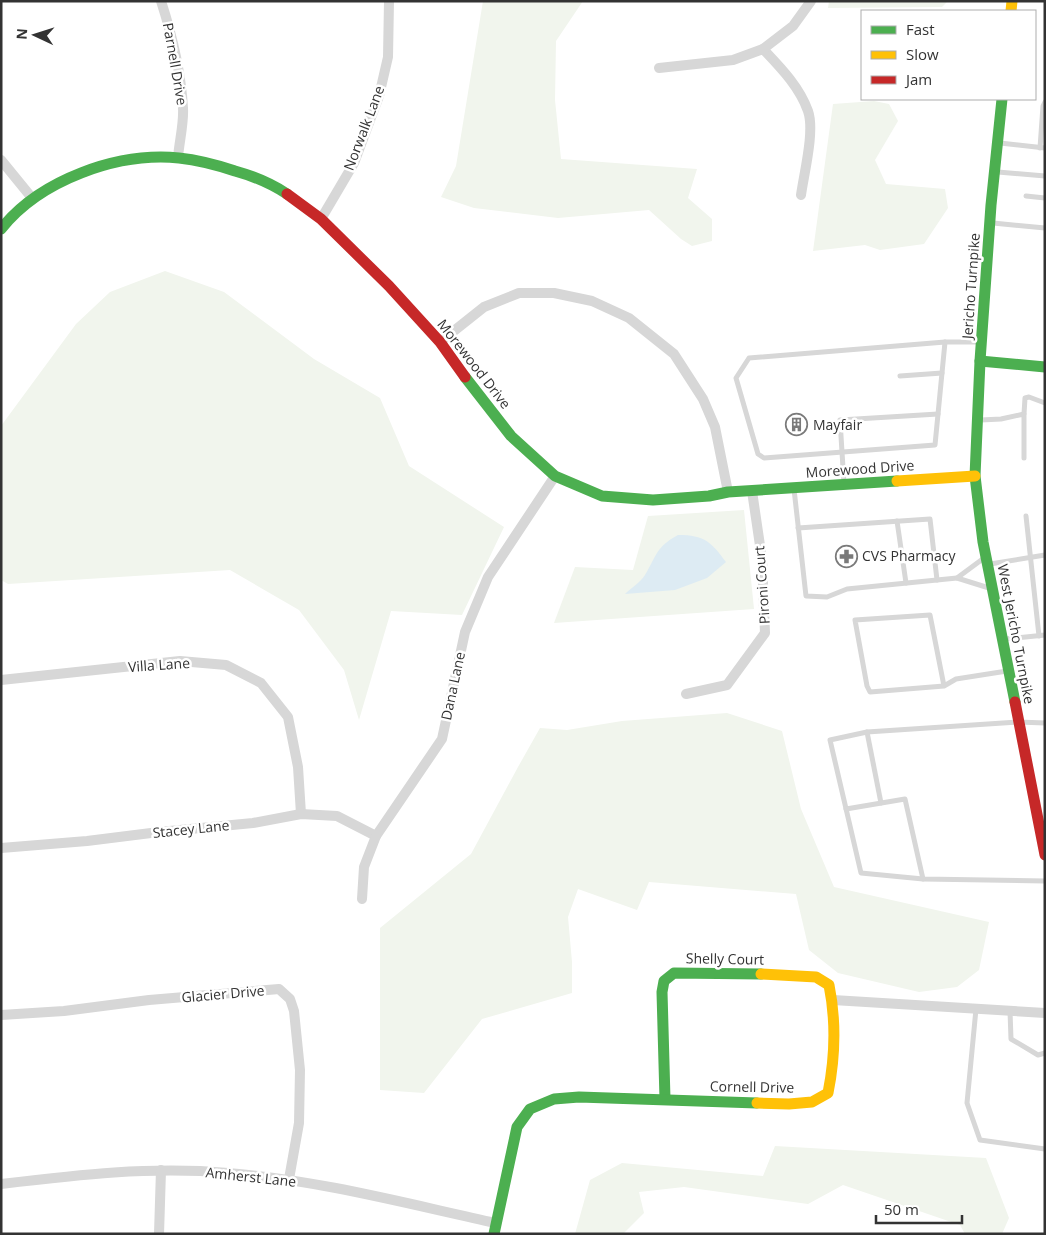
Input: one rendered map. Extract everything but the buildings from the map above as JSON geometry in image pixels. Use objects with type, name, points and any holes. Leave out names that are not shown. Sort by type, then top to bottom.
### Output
[{"type":"street","name":"Parnell Drive","points":[[162,1],[179,74],[183,109],[178,158]]},
{"type":"street","name":"Norwalk Lane","points":[[321,219],[354,163],[379,96],[388,57],[389,1]]},
{"type":"street","points":[[658,68],[733,60],[763,49],[793,26],[811,1]]},
{"type":"street","points":[[763,49],[792,80],[808,112],[810,141],[801,195]]},
{"type":"street","name":"Jericho Turnpike","points":[[975,476],[980,361],[990,223],[1002,100]]},
{"type":"street","name":"Morewood Drive","points":[[1,229],[8,219],[32,198],[63,181],[102,166],[132,159],[178,158],[213,164],[245,174],[278,188],[321,219],[389,286],[440,342],[511,436],[555,476],[602,496],[653,500],[709,496],[728,492],[844,486],[975,476]]},
{"type":"street","points":[[1,160],[32,198]]},
{"type":"street","points":[[440,342],[484,307],[519,293],[554,293],[592,302],[629,318],[674,354],[703,399],[715,427],[728,492]]},
{"type":"street","points":[[980,361],[1045,367]]},
{"type":"street","name":"Dana Lane","points":[[362,899],[364,867],[376,836],[442,739],[465,632],[488,577],[555,476]]},
{"type":"street","name":"West Jericho Turnpike","points":[[975,476],[992,589],[1045,855]]},
{"type":"street","name":"Pironi Court","points":[[686,694],[727,685],[765,633],[762,559],[752,491]]},
{"type":"street","name":"Villa Lane","points":[[1,680],[180,661],[226,665],[261,683],[288,717],[298,767],[301,814]]},
{"type":"street","name":"Stacey Lane","points":[[1,848],[87,841],[253,823],[301,814],[337,816],[376,836]]},
{"type":"street","name":"Shelly Court","points":[[665,1099],[662,992],[664,981],[674,972],[816,977],[829,986],[833,1000]]},
{"type":"street","name":"Glacier Drive","points":[[1,1016],[64,1011],[149,1000],[279,989],[290,999],[294,1012],[300,1070],[299,1123],[289,1179]]},
{"type":"street","points":[[833,1000],[1045,1013]]},
{"type":"street","name":"Cornell Drive","points":[[495,1228],[517,1127],[530,1109],[554,1099],[579,1097],[789,1104],[812,1102],[828,1093],[831,1079],[833,1000]]},
{"type":"street","points":[[159,1234],[161,1170]]},
{"type":"street","name":"Amherst Lane","points":[[1,1184],[69,1176],[161,1170],[227,1172],[289,1179],[495,1228]]},
{"type":"lane","points":[[997,143],[1042,148],[1043,106],[1045,102]]},
{"type":"lane","points":[[995,172],[1045,176]]},
{"type":"lane","points":[[1026,196],[1045,198]]},
{"type":"lane","points":[[990,223],[1045,228]]},
{"type":"lane","points":[[945,342],[935,445],[764,458],[758,454],[736,378],[749,358],[945,342],[982,342]]},
{"type":"lane","points":[[900,376],[942,373]]},
{"type":"lane","points":[[1024,458],[1026,398],[1029,397],[1045,403]]},
{"type":"lane","points":[[844,486],[840,420],[938,414]]},
{"type":"lane","points":[[978,420],[1000,420],[1024,414]]},
{"type":"lane","points":[[794,489],[806,596],[827,597],[847,589],[957,578],[992,589]]},
{"type":"lane","points":[[1002,639],[1042,636],[1026,516]]},
{"type":"lane","points":[[798,528],[930,519],[937,580]]},
{"type":"lane","points":[[897,521],[906,583]]},
{"type":"lane","points":[[957,578],[987,560],[1045,555]]},
{"type":"lane","points":[[944,686],[930,615],[855,620],[867,686],[870,692],[944,686],[956,679],[1008,671]]},
{"type":"lane","points":[[1045,724],[1018,722],[867,732],[830,740],[861,873],[923,879],[1045,881]]},
{"type":"lane","points":[[867,732],[881,803]]},
{"type":"lane","points":[[846,809],[905,799],[923,879]]},
{"type":"lane","points":[[976,1008],[967,1103],[980,1140],[1045,1148]]},
{"type":"lane","points":[[1010,1011],[1011,1039],[1038,1055],[1045,1053]]},
{"type":"shaded area","points":[[483,1],[583,1],[556,41],[555,100],[561,159],[697,169],[688,198],[712,219],[712,241],[692,246],[681,239],[649,210],[558,218],[474,208],[441,197],[456,166]]},
{"type":"shaded area","points":[[829,1],[948,1],[942,7],[828,8]]},
{"type":"shaded area","points":[[874,101],[889,104],[898,121],[875,160],[886,184],[945,189],[948,208],[924,244],[880,250],[865,245],[813,251],[833,104]]},
{"type":"shaded area","points":[[165,271],[224,292],[314,359],[380,398],[409,466],[504,527],[462,615],[391,611],[359,720],[344,670],[299,610],[230,570],[8,584],[1,580],[1,426],[76,324],[110,292]]},
{"type":"shaded area","points":[[744,510],[754,609],[554,623],[575,567],[633,570],[648,516]]},
{"type":"shaded area","points":[[678,535],[701,538],[716,549],[726,562],[707,578],[675,590],[625,594],[643,578],[661,548]]},
{"type":"shaded area","points":[[727,713],[782,731],[801,809],[834,887],[989,922],[979,970],[957,987],[919,992],[838,973],[809,950],[796,894],[649,882],[637,910],[578,889],[568,917],[572,962],[572,993],[482,1019],[424,1093],[380,1090],[380,928],[471,854],[540,728],[567,730],[622,721]]},
{"type":"shaded area","points":[[775,1146],[986,1158],[1009,1218],[1002,1234],[965,1234],[960,1225],[843,1185],[808,1204],[684,1187],[639,1192],[644,1213],[623,1234],[575,1234],[590,1180],[622,1163],[763,1176]]},
{"type":"traffic: fast","points":[[1002,100],[991,205],[980,361],[975,476],[983,542],[1015,702]]},
{"type":"traffic: fast","points":[[1,229],[17,212],[37,196],[58,183],[106,165],[155,157],[200,161],[255,178],[287,194]]},
{"type":"traffic: fast","points":[[980,361],[1045,367]]},
{"type":"traffic: fast","points":[[465,377],[511,436],[555,476],[602,496],[653,500],[709,496],[728,492],[897,481]]},
{"type":"traffic: fast","points":[[665,1099],[662,992],[664,981],[674,973],[761,974]]},
{"type":"traffic: fast","points":[[494,1234],[517,1127],[530,1109],[554,1099],[579,1097],[757,1103]]},
{"type":"traffic: slow","points":[[1011,10],[1012,1]]},
{"type":"traffic: slow","points":[[897,481],[975,476]]},
{"type":"traffic: slow","points":[[757,1103],[789,1104],[812,1102],[828,1093],[834,1039],[829,985],[816,977],[761,974]]},
{"type":"traffic: jam","points":[[287,194],[321,219],[389,286],[440,342],[465,377]]},
{"type":"traffic: jam","points":[[1015,702],[1045,855]]},
{"type":"place","name":"Mayfair","points":[[797,425]]},
{"type":"place","name":"CVS Pharmacy","points":[[846,556]]}]
